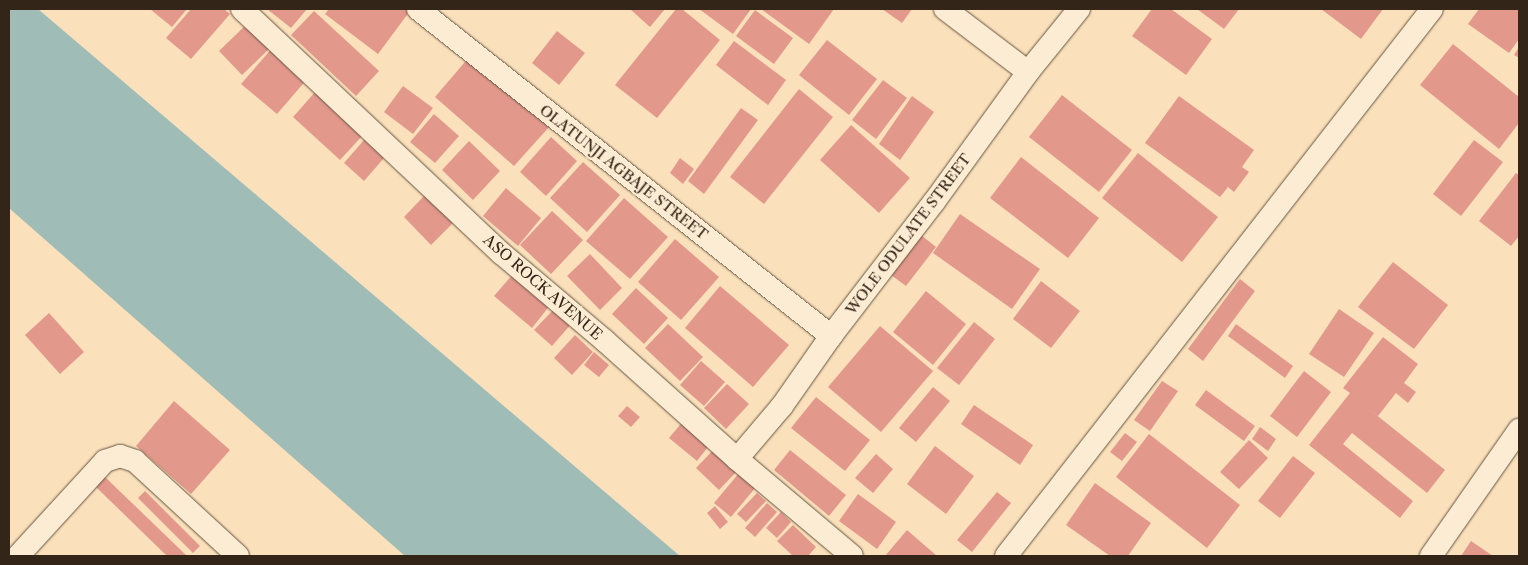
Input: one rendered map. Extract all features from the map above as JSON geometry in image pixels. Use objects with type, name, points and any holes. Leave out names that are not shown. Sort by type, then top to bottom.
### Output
[{"type":"street","name":"ASO ROCK AVENUE","points":[[242,9],[501,252],[605,341],[737,459],[852,556]]},
{"type":"street","name":"OLATUNJI AGBAJE STREET","points":[[418,9],[830,336]]},
{"type":"street","points":[[945,9],[1028,72]]},
{"type":"street","name":"WOLE ODULATE STREET","points":[[737,459],[782,406],[830,336],[934,202],[1028,72],[1079,9]]},
{"type":"street","points":[[1006,556],[1432,9]]},
{"type":"street","points":[[1432,556],[1519,430]]},
{"type":"street","points":[[18,556],[105,461],[120,456],[135,461],[238,556]]},
{"type":"water","points":[[9,9],[38,9],[680,556],[405,556],[9,208]]},
{"type":"building","points":[[150,9],[187,9],[172,27]]},
{"type":"building","points":[[191,9],[224,9],[230,14],[191,59],[166,38]]},
{"type":"building","points":[[267,9],[307,9],[291,28]]},
{"type":"building","points":[[329,9],[407,9],[410,11],[378,54],[325,14]]},
{"type":"building","points":[[630,9],[665,9],[650,27]]},
{"type":"building","points":[[676,9],[682,9],[720,40],[657,118],[615,85]]},
{"type":"building","points":[[699,9],[751,9],[733,34]]},
{"type":"building","points":[[761,9],[834,9],[809,44]]},
{"type":"building","points":[[882,9],[912,9],[902,23]]},
{"type":"building","points":[[1152,9],[1171,9],[1212,39],[1186,75],[1132,36]]},
{"type":"building","points":[[1197,9],[1239,9],[1224,29]]},
{"type":"building","points":[[1321,9],[1383,9],[1361,39]]},
{"type":"building","points":[[1479,9],[1519,9],[1519,39],[1509,53],[1468,24]]},
{"type":"building","points":[[755,10],[793,38],[774,64],[736,36]]},
{"type":"building","points":[[314,11],[379,71],[356,96],[291,35]]},
{"type":"building","points":[[249,22],[272,46],[242,75],[219,51]]},
{"type":"building","points":[[557,31],[585,53],[559,85],[532,63]]},
{"type":"building","points":[[827,40],[877,79],[849,115],[799,75]]},
{"type":"building","points":[[734,41],[786,80],[768,105],[716,65]]},
{"type":"building","points":[[1453,44],[1519,97],[1519,123],[1499,149],[1420,85]]},
{"type":"building","points":[[273,47],[308,78],[277,114],[241,84]]},
{"type":"building","points":[[1519,47],[1519,58],[1514,55]]},
{"type":"building","points":[[470,56],[550,126],[514,166],[435,97]]},
{"type":"building","points":[[883,80],[907,98],[876,139],[852,120]]},
{"type":"building","points":[[403,86],[433,108],[413,134],[384,112]]},
{"type":"building","points":[[799,89],[833,117],[764,204],[730,177]]},
{"type":"building","points":[[316,91],[363,135],[340,160],[293,117]]},
{"type":"building","points":[[1062,95],[1132,150],[1099,192],[1029,137]]},
{"type":"building","points":[[912,96],[934,112],[900,160],[879,144]]},
{"type":"building","points":[[1179,96],[1254,150],[1242,167],[1249,172],[1234,192],[1228,187],[1220,197],[1145,143]]},
{"type":"building","points":[[741,108],[758,120],[704,194],[688,181]]},
{"type":"building","points":[[434,114],[459,136],[435,163],[410,142]]},
{"type":"building","points":[[851,125],[910,178],[879,213],[820,160]]},
{"type":"building","points":[[551,137],[577,161],[546,196],[520,172]]},
{"type":"building","points":[[364,140],[384,158],[364,181],[344,163]]},
{"type":"building","points":[[1474,140],[1503,162],[1461,216],[1433,194]]},
{"type":"building","points":[[469,141],[500,171],[473,200],[442,170]]},
{"type":"building","points":[[1138,153],[1218,217],[1182,262],[1102,198]]},
{"type":"building","points":[[1021,157],[1099,218],[1068,258],[990,198]]},
{"type":"building","points":[[680,158],[694,169],[683,184],[670,173]]},
{"type":"building","points":[[583,162],[620,195],[587,232],[550,198]]},
{"type":"building","points":[[1516,173],[1519,175],[1519,236],[1511,246],[1479,221]]},
{"type":"building","points":[[506,188],[541,218],[518,246],[483,216]]},
{"type":"building","points":[[425,195],[453,223],[431,245],[404,217]]},
{"type":"building","points":[[624,198],[668,237],[630,279],[586,241]]},
{"type":"building","points":[[552,211],[583,240],[551,274],[520,245]]},
{"type":"building","points":[[960,214],[1040,269],[1012,309],[933,253]]},
{"type":"building","points":[[921,235],[936,247],[906,286],[891,275]]},
{"type":"building","points":[[675,239],[719,277],[681,320],[638,282]]},
{"type":"building","points":[[590,254],[622,288],[600,310],[567,276]]},
{"type":"building","points":[[1393,262],[1448,305],[1414,349],[1358,307]]},
{"type":"building","points":[[514,273],[551,304],[532,328],[494,296]]},
{"type":"building","points":[[1240,279],[1255,291],[1203,361],[1188,349]]},
{"type":"building","points":[[1041,281],[1080,311],[1051,348],[1013,319]]},
{"type":"building","points":[[720,286],[789,345],[753,387],[685,328]]},
{"type":"building","points":[[636,288],[668,318],[644,344],[612,314]]},
{"type":"building","points":[[926,291],[966,324],[933,365],[893,332]]},
{"type":"building","points":[[556,307],[573,322],[552,346],[534,330]]},
{"type":"building","points":[[1339,309],[1374,333],[1344,377],[1309,354]]},
{"type":"building","points":[[49,313],[84,352],[60,374],[25,335]]},
{"type":"building","points":[[974,322],[995,339],[959,385],[937,368]]},
{"type":"building","points":[[668,324],[703,357],[680,381],[645,348]]},
{"type":"building","points":[[1236,324],[1293,366],[1285,378],[1228,336]]},
{"type":"building","points":[[880,326],[933,371],[881,432],[828,387]]},
{"type":"building","points":[[575,335],[593,352],[572,375],[554,358]]},
{"type":"building","points":[[1383,337],[1418,364],[1404,383],[1416,392],[1408,403],[1396,393],[1378,416],[1369,409],[1445,470],[1427,493],[1352,433],[1343,444],[1413,501],[1400,518],[1309,445],[1350,393],[1343,388]]},
{"type":"building","points":[[594,352],[609,365],[599,377],[584,365]]},
{"type":"building","points":[[701,361],[725,382],[704,406],[680,385]]},
{"type":"building","points":[[1304,371],[1331,392],[1297,437],[1270,416]]},
{"type":"building","points":[[1162,381],[1178,391],[1150,431],[1134,420]]},
{"type":"building","points":[[727,384],[749,404],[726,429],[704,408]]},
{"type":"building","points":[[933,387],[950,401],[916,442],[899,428]]},
{"type":"building","points":[[1206,390],[1255,426],[1244,441],[1195,405]]},
{"type":"building","points":[[816,397],[870,440],[845,471],[791,428]]},
{"type":"building","points":[[174,401],[230,450],[191,494],[136,446]]},
{"type":"building","points":[[974,405],[1033,445],[1020,465],[961,424]]},
{"type":"building","points":[[627,406],[640,417],[631,427],[618,416]]},
{"type":"building","points":[[684,420],[711,443],[697,461],[669,438]]},
{"type":"building","points":[[1260,427],[1276,439],[1268,451],[1252,439]]},
{"type":"building","points":[[1125,433],[1137,442],[1122,461],[1110,452]]},
{"type":"building","points":[[1149,434],[1240,505],[1207,548],[1116,477]]},
{"type":"building","points":[[1249,440],[1268,458],[1239,489],[1220,472]]},
{"type":"building","points":[[935,446],[974,476],[946,514],[907,484]]},
{"type":"building","points":[[716,447],[739,469],[719,490],[696,468]]},
{"type":"building","points":[[790,450],[846,495],[829,516],[774,470]]},
{"type":"building","points":[[876,454],[893,469],[873,493],[855,478]]},
{"type":"building","points":[[1293,456],[1315,473],[1280,518],[1258,501]]},
{"type":"building","points":[[739,473],[756,487],[731,517],[714,503]]},
{"type":"building","points":[[105,477],[187,556],[167,556],[96,487]]},
{"type":"building","points":[[1095,483],[1151,523],[1128,556],[1110,556],[1066,525]]},
{"type":"building","points":[[145,491],[200,546],[193,553],[138,498]]},
{"type":"building","points":[[997,492],[1011,503],[972,552],[957,540]]},
{"type":"building","points":[[757,493],[766,501],[746,522],[737,514]]},
{"type":"building","points":[[858,494],[896,522],[877,549],[839,521]]},
{"type":"building","points":[[767,503],[777,512],[755,537],[745,528]]},
{"type":"building","points":[[715,506],[728,522],[720,529],[707,513]]},
{"type":"building","points":[[781,512],[791,522],[777,538],[766,528]]},
{"type":"building","points":[[793,525],[816,547],[808,556],[793,556],[777,541]]},
{"type":"building","points":[[907,530],[937,556],[885,556]]},
{"type":"building","points":[[1471,541],[1493,556],[1461,556]]}]
